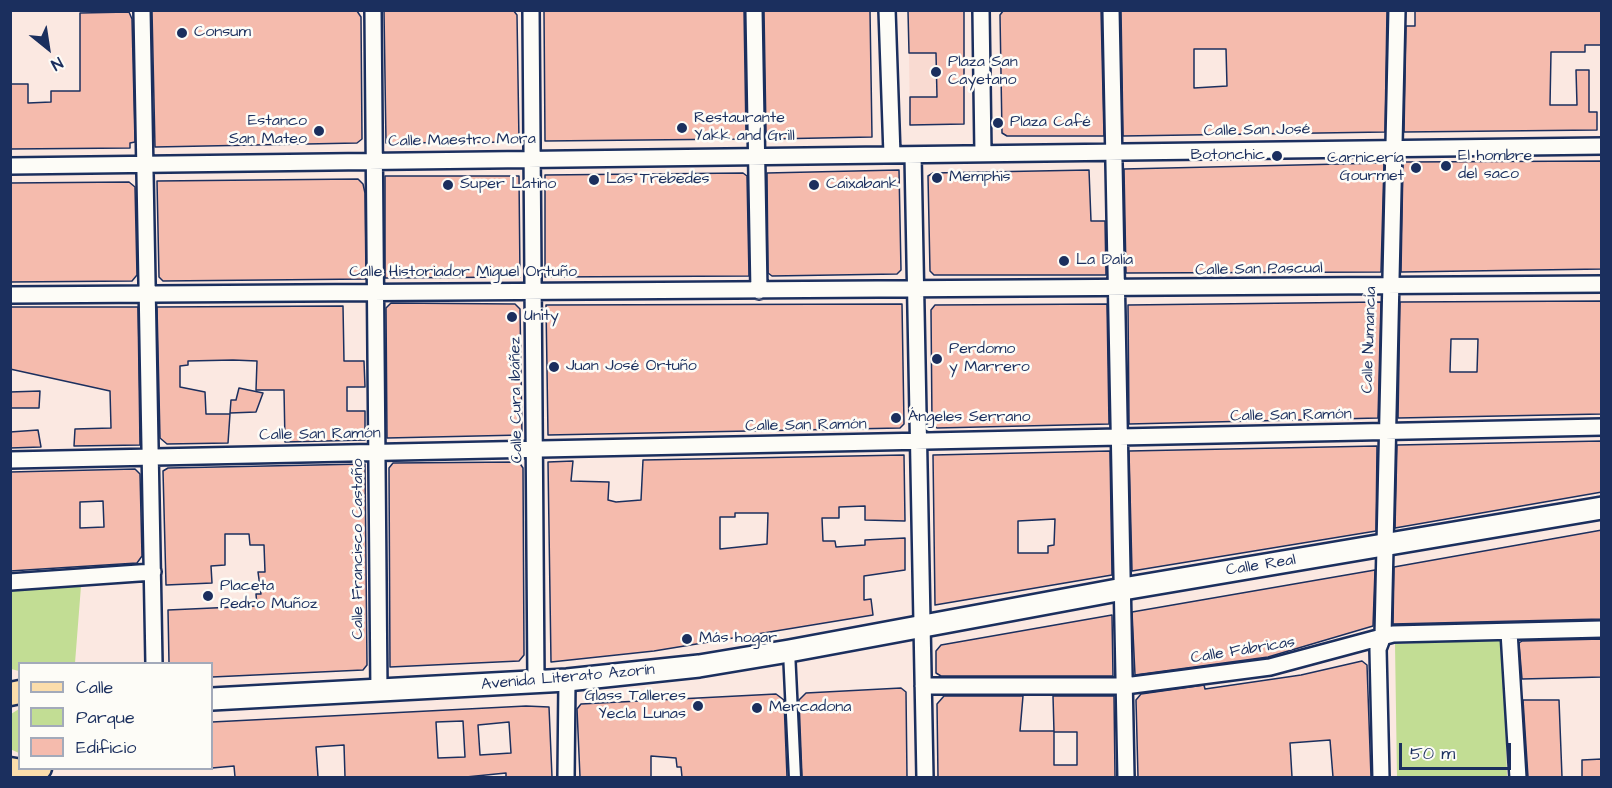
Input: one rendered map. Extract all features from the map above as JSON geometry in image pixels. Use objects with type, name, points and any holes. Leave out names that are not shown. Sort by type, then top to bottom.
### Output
[{"type":"main road","name":"Calle Real","points":[[921,625],[1602,508]]},
{"type":"main road","name":"Avenida Literato Azorín","points":[[213,699],[379,692],[567,680],[699,666],[921,625]]},
{"type":"main road","points":[[10,769],[28,772],[35,770]]},
{"type":"street","points":[[142,10],[154,662]]},
{"type":"street","name":"Calle Francisco Castaño","points":[[373,10],[379,692]]},
{"type":"street","name":"Calle Cura Ibáñez","points":[[531,10],[536,681]]},
{"type":"street","points":[[754,10],[759,291]]},
{"type":"street","points":[[887,10],[892,155]]},
{"type":"street","points":[[981,10],[983,154]]},
{"type":"street","points":[[1111,10],[1126,777]]},
{"type":"street","name":"Calle Numancia","points":[[1381,777],[1378,649],[1383,636],[1397,10]]},
{"type":"street","name":"Calle San José","points":[[913,155],[1602,146]]},
{"type":"street","points":[[913,155],[925,777]]},
{"type":"street","name":"Calle Maestro Mora","points":[[10,166],[913,155]]},
{"type":"street","name":"Calle San Pascual","points":[[916,290],[1602,284]]},
{"type":"street","name":"Calle Historiador Miguel Ortuño","points":[[10,294],[916,290]]},
{"type":"street","name":"Calle San Ramón","points":[[10,460],[1602,427]]},
{"type":"street","points":[[10,582],[153,572]]},
{"type":"street","name":"Calle Fábricas","points":[[923,686],[1125,686],[1270,668],[1383,636],[1602,629]]},
{"type":"street","points":[[1509,632],[1518,777]]},
{"type":"street","points":[[789,651],[795,777]]},
{"type":"street","points":[[566,777],[567,680]]},
{"type":"shaded area","name":"Plaza San Cayetano","points":[[965,52],[964,124],[910,125],[909,53]]},
{"type":"green space","points":[[81,586],[75,662],[18,662],[18,671],[11,669],[11,590]]},
{"type":"green space","points":[[1500,640],[1504,671],[1507,777],[1397,777],[1395,644]]},
{"type":"green space","points":[[18,710],[18,753],[10,749],[11,714]]},
{"type":"building","points":[[513,10],[517,15],[519,142],[386,143],[384,11]]},
{"type":"building","points":[[744,10],[746,134],[741,139],[545,141],[544,11]]},
{"type":"building","points":[[964,10],[964,124],[910,125],[910,97],[937,97],[936,53],[909,53],[908,11]]},
{"type":"building","points":[[1101,10],[1104,136],[1007,136],[1002,133],[1000,15],[1003,11]]},
{"type":"building","points":[[1121,10],[1387,10],[1385,132],[1123,136]],"holes":[[[1194,49],[1226,49],[1227,86],[1194,88]]]},
{"type":"building","points":[[1415,10],[1602,10],[1602,45],[1585,45],[1585,52],[1551,52],[1550,105],[1577,105],[1576,70],[1589,70],[1589,112],[1597,112],[1597,130],[1404,132],[1406,26],[1415,26]]},
{"type":"building","points":[[152,11],[357,11],[361,17],[362,139],[357,143],[155,147]]},
{"type":"building","points":[[764,11],[870,11],[872,137],[770,139],[766,133]]},
{"type":"building","points":[[129,12],[132,19],[135,142],[130,143],[130,148],[10,149],[10,84],[28,84],[28,103],[51,102],[51,91],[80,91],[80,13]]},
{"type":"building","points":[[1602,161],[1602,269],[1401,272],[1403,162]]},
{"type":"building","points":[[1384,163],[1381,272],[1126,273],[1124,169]]},
{"type":"building","points":[[899,170],[901,270],[897,274],[772,276],[768,273],[767,173]]},
{"type":"building","points":[[1089,170],[1091,221],[1105,221],[1106,275],[934,275],[930,271],[928,176],[933,173]]},
{"type":"building","points":[[743,173],[747,176],[749,276],[545,277],[545,175]]},
{"type":"building","points":[[385,176],[519,176],[520,277],[385,278]]},
{"type":"building","points":[[358,179],[363,184],[365,193],[366,279],[163,281],[159,277],[157,181]]},
{"type":"building","points":[[129,182],[135,187],[137,275],[132,281],[10,282],[10,183]]},
{"type":"building","points":[[1602,301],[1602,414],[1398,418],[1400,302]],"holes":[[[1451,339],[1478,339],[1477,372],[1450,372]]]},
{"type":"building","points":[[1381,302],[1378,418],[1129,424],[1128,305]]},
{"type":"building","points":[[391,303],[515,304],[520,309],[522,435],[387,438],[386,308]]},
{"type":"building","points":[[902,304],[904,424],[900,428],[548,435],[546,305]]},
{"type":"building","points":[[1107,304],[1109,424],[937,428],[932,424],[931,310],[935,305]]},
{"type":"building","points":[[343,306],[344,361],[364,361],[365,387],[347,387],[347,411],[365,411],[365,440],[285,442],[284,390],[256,390],[257,361],[233,360],[188,361],[188,365],[180,366],[180,387],[205,392],[206,414],[230,414],[228,443],[167,444],[160,438],[157,307]]},
{"type":"building","points":[[10,307],[138,307],[140,445],[74,446],[75,429],[111,428],[110,391],[10,369]]},
{"type":"building","points":[[239,388],[263,393],[256,412],[230,413],[231,400],[236,400]]},
{"type":"building","points":[[40,391],[39,408],[10,408],[10,392]]},
{"type":"building","points":[[38,430],[41,447],[10,448],[10,432]]},
{"type":"building","points":[[1602,441],[1602,492],[1395,528],[1397,445]]},
{"type":"building","points":[[1377,446],[1376,531],[1132,571],[1129,451]]},
{"type":"building","points":[[1110,451],[1112,575],[935,605],[933,455]],"holes":[[[1055,519],[1054,545],[1048,546],[1048,553],[1018,553],[1018,521]]]},
{"type":"building","points":[[904,455],[905,521],[865,520],[865,506],[839,507],[839,518],[822,518],[823,541],[835,541],[836,547],[865,545],[865,540],[905,538],[905,570],[864,576],[864,600],[871,599],[873,615],[654,651],[551,662],[548,462],[573,461],[571,481],[609,482],[608,500],[616,502],[641,500],[643,460]],"holes":[[[735,513],[768,513],[767,544],[720,549],[720,517],[735,517]]]},
{"type":"building","points":[[519,462],[523,468],[524,655],[519,661],[390,667],[389,468],[393,463]]},
{"type":"building","points":[[365,464],[367,665],[363,670],[213,677],[213,662],[169,662],[168,610],[257,606],[256,594],[261,594],[258,572],[265,572],[264,545],[250,545],[249,534],[225,534],[225,565],[211,566],[212,583],[166,585],[163,471],[168,468]]},
{"type":"building","points":[[135,469],[140,474],[142,556],[137,563],[10,571],[10,472]],"holes":[[[103,501],[104,527],[80,528],[80,502]]]},
{"type":"building","points":[[1602,530],[1602,619],[1393,624],[1394,567]]},
{"type":"building","points":[[1375,570],[1373,626],[1268,657],[1135,675],[1132,612]]},
{"type":"building","points":[[1112,615],[1113,676],[941,676],[936,673],[936,651],[941,645]]},
{"type":"building","points":[[1602,639],[1602,677],[1522,679],[1519,643],[1522,641]]},
{"type":"building","points":[[1362,661],[1367,665],[1371,777],[1333,777],[1330,740],[1290,743],[1292,777],[1138,777],[1136,700],[1141,694],[1204,685],[1205,689],[1301,675]]},
{"type":"building","points":[[901,688],[906,692],[907,777],[802,777],[799,700],[806,693]]},
{"type":"building","points":[[776,694],[784,700],[787,777],[682,777],[681,767],[677,767],[676,758],[651,756],[651,777],[580,777],[577,709],[581,704]]},
{"type":"building","points":[[944,696],[1023,696],[1020,731],[1054,731],[1053,696],[1114,696],[1115,777],[938,777],[937,704]],"holes":[[[1054,732],[1077,732],[1077,765],[1054,765]]]},
{"type":"building","points":[[1523,700],[1559,700],[1562,777],[1528,777]]},
{"type":"building","points":[[526,706],[549,707],[552,777],[506,777],[506,773],[466,777],[345,777],[344,745],[316,747],[318,777],[235,777],[234,766],[213,768],[213,722]],"holes":[[[463,721],[465,757],[438,758],[436,722]],[[509,722],[511,753],[480,755],[478,725]]]},
{"type":"building","points":[[1602,759],[1602,777],[1582,777],[1582,760]]},
{"type":"place","name":"Consum","points":[[182,33]]},
{"type":"place","name":"Plaza San Cayetano","points":[[936,72]]},
{"type":"place","name":"Plaza Café","points":[[998,123]]},
{"type":"place","name":"Restaurante Yakk and Grill","points":[[682,128]]},
{"type":"place","name":"Estanco San Mateo","points":[[319,131]]},
{"type":"place","name":"Botonchic","points":[[1277,156]]},
{"type":"place","name":"El hombre del saco","points":[[1446,166]]},
{"type":"place","name":"Carnicería Gourmet","points":[[1416,168]]},
{"type":"place","name":"Memphis","points":[[937,178]]},
{"type":"place","name":"Las Trebedes","points":[[594,180]]},
{"type":"place","name":"Super Latino","points":[[448,185]]},
{"type":"place","name":"Caixabank","points":[[814,185]]},
{"type":"place","name":"La Dalia","points":[[1064,261]]},
{"type":"place","name":"Unity","points":[[512,317]]},
{"type":"place","name":"Perdomo y Marrero","points":[[937,359]]},
{"type":"place","name":"Juan José Ortuño","points":[[554,367]]},
{"type":"place","name":"Ángeles Serrano","points":[[896,418]]},
{"type":"place","name":"Placeta Pedro Muñoz","points":[[208,596]]},
{"type":"place","name":"Más hogar","points":[[687,639]]},
{"type":"place","name":"Glass Talleres Yecla Lunas","points":[[698,706]]},
{"type":"place","name":"Mercadona","points":[[757,708]]}]
